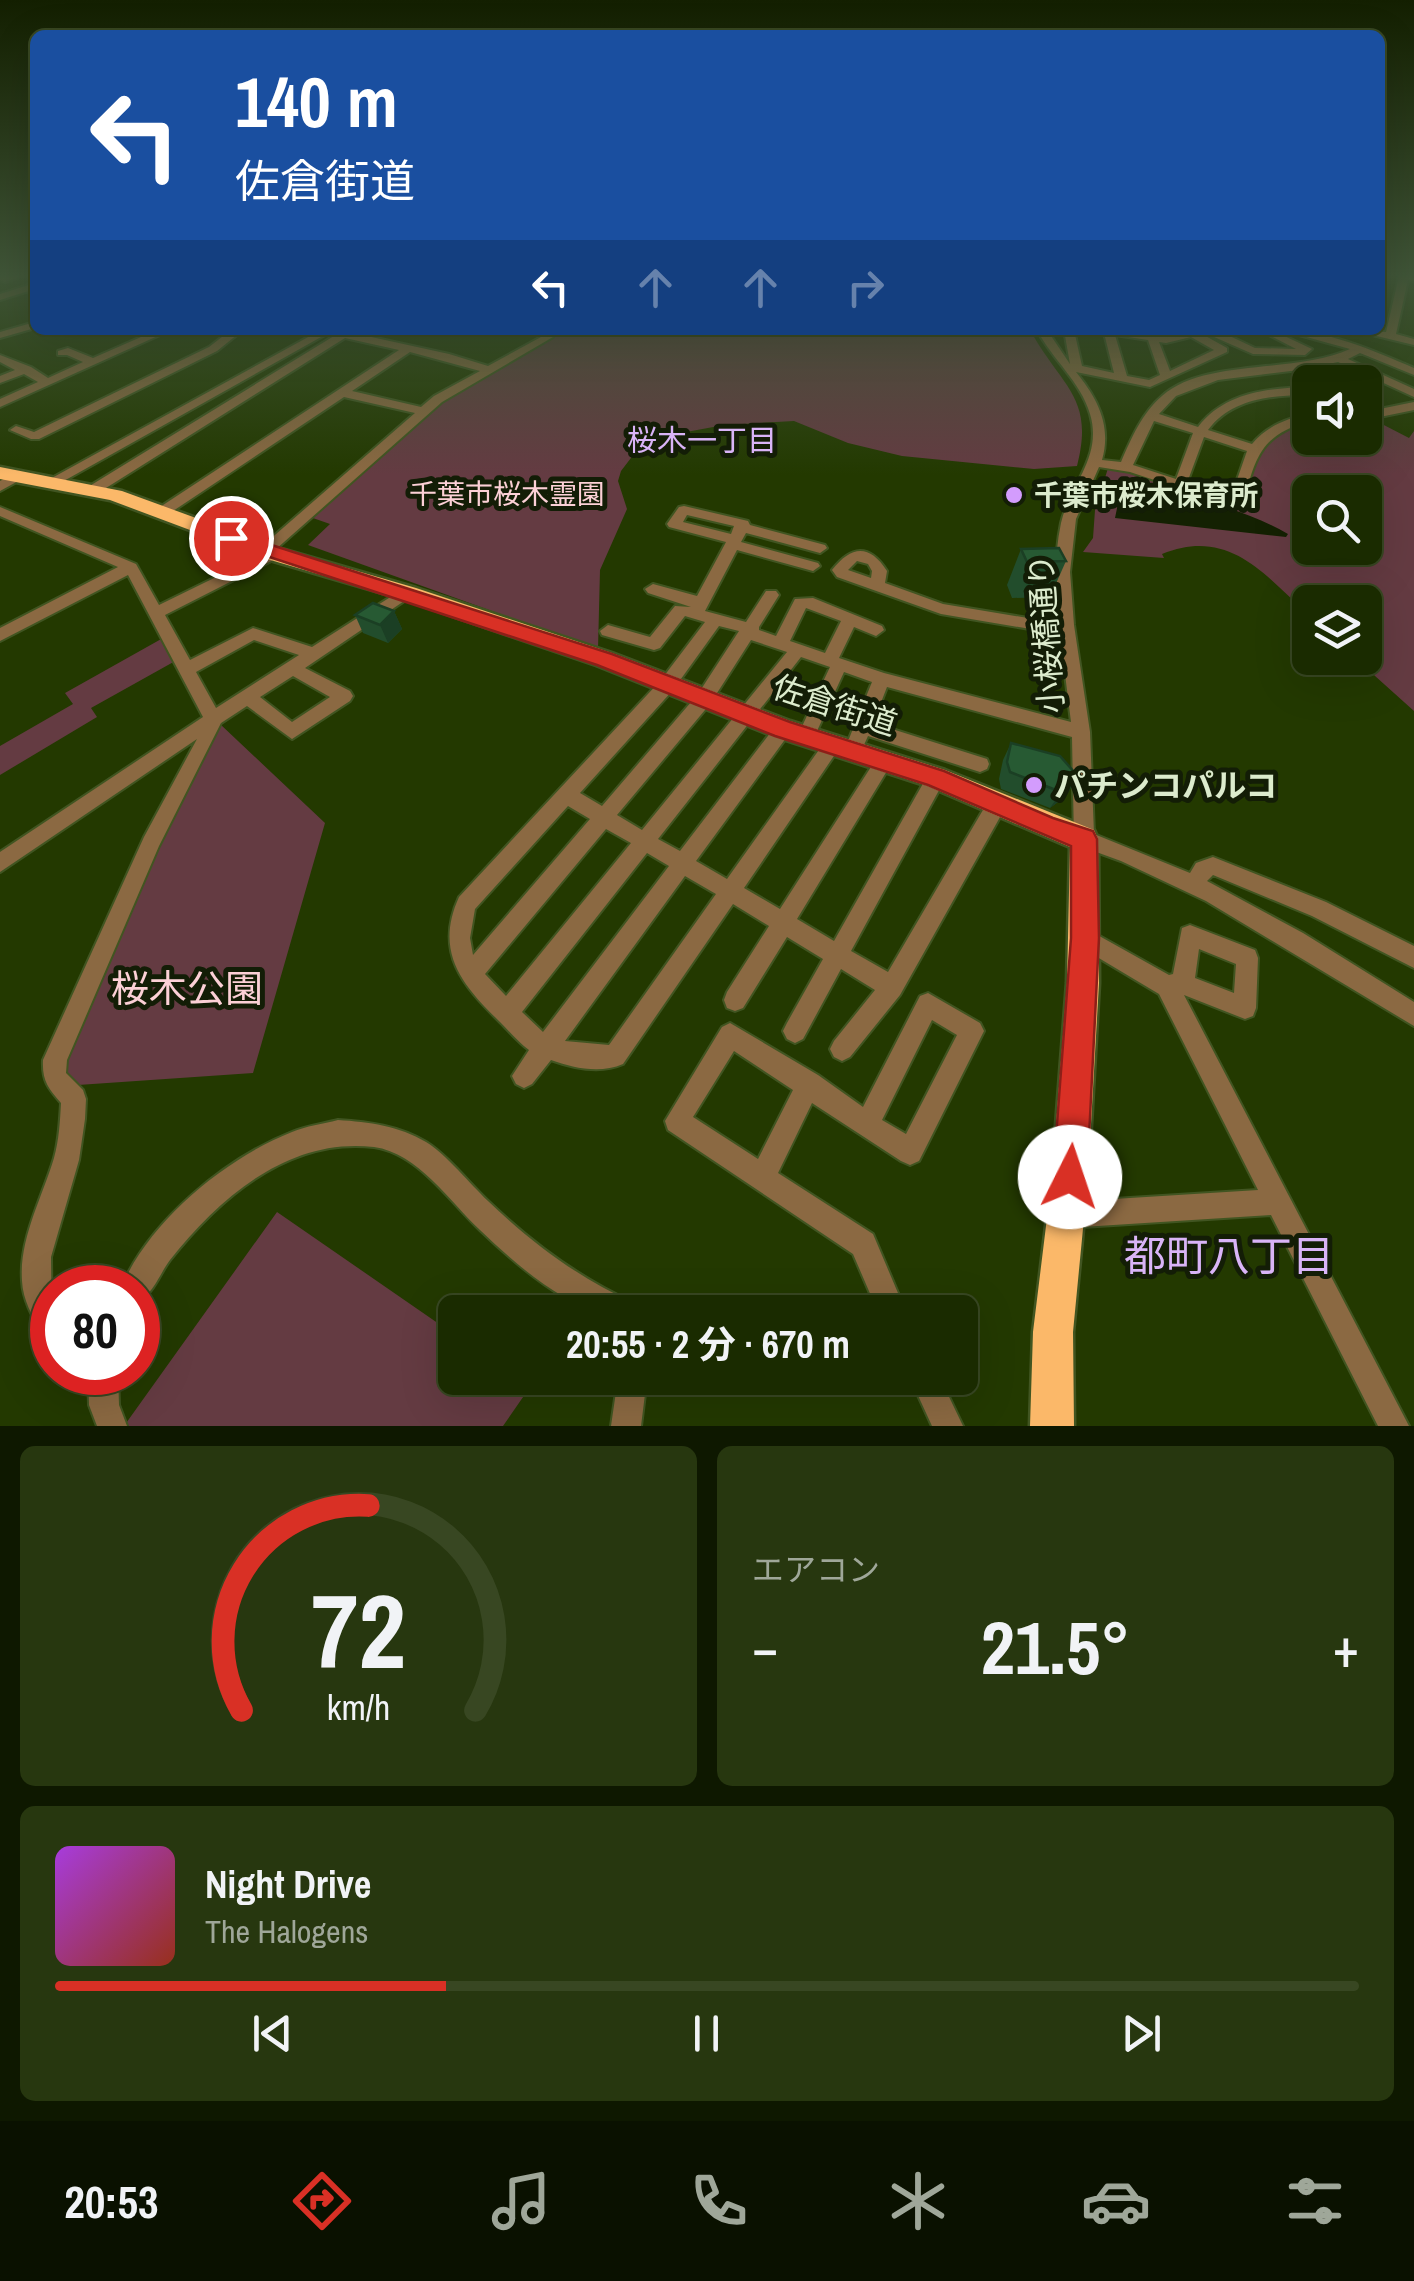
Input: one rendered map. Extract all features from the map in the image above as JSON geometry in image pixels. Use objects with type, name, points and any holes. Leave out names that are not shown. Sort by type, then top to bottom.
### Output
[{"type":"highway","name":"佐倉街道","points":[[5,479],[93,490],[270,553],[604,659],[795,733],[936,778],[1048,828],[1084,839]]},
{"type":"highway","points":[[1052,1426],[1053,1332],[1066,1215],[1085,938],[1084,839]]},
{"type":"street","points":[[0,403],[139,342]]},
{"type":"street","points":[[16,430],[35,436],[223,342]]},
{"type":"street","points":[[48,484],[301,342]]},
{"type":"street","points":[[93,490],[332,342]]},
{"type":"street","points":[[381,342],[486,369]]},
{"type":"street","points":[[156,613],[270,553],[422,411],[486,369],[538,342]]},
{"type":"street","name":"小桜橋通り","points":[[1051,342],[1090,399],[1101,438],[1097,463],[1069,517],[1063,581],[1081,732],[1084,839]]},
{"type":"street","points":[[1070,342],[1071,367],[1150,384],[1223,350],[1213,342]]},
{"type":"street","points":[[1110,342],[1122,380]]},
{"type":"street","points":[[1154,342],[1166,376]]},
{"type":"street","points":[[1227,342],[1253,352],[1305,352],[1306,349],[1289,342]]},
{"type":"street","points":[[1331,342],[1412,365],[1414,342]]},
{"type":"street","points":[[162,512],[409,348]]},
{"type":"street","points":[[1126,465],[1167,396],[1223,373],[1252,368],[1315,367],[1342,360],[1360,349]]},
{"type":"street","points":[[68,351],[92,362]]},
{"type":"street","points":[[0,358],[47,382]]},
{"type":"street","points":[[1342,360],[1414,393]]},
{"type":"street","points":[[1252,368],[1292,400]]},
{"type":"street","points":[[0,380],[27,369]]},
{"type":"street","points":[[1180,485],[1200,432],[1215,415],[1244,399],[1292,391]]},
{"type":"street","points":[[339,392],[422,411]]},
{"type":"street","points":[[1382,413],[1414,406]]},
{"type":"street","points":[[1152,416],[1252,448]]},
{"type":"street","points":[[168,417],[196,427]]},
{"type":"street","points":[[1097,463],[1126,465],[1236,503],[1252,448],[1273,428],[1292,422]]},
{"type":"street","points":[[262,445],[279,449]]},
{"type":"street","points":[[0,511],[131,567],[213,719],[152,843],[55,1060],[54,1077],[74,1099],[71,1140],[40,1238],[39,1265]]},
{"type":"street","points":[[740,530],[823,541],[811,573],[740,530]]},
{"type":"street","points":[[698,608],[740,530]]},
{"type":"street","points":[[0,635],[131,567]]},
{"type":"street","points":[[878,586],[941,609],[1069,630]]},
{"type":"street","points":[[653,589],[716,619],[834,663],[1081,732]]},
{"type":"street","points":[[0,863],[408,594]]},
{"type":"street","points":[[471,974],[704,699],[771,595]]},
{"type":"street","points":[[506,1013],[746,715],[789,647],[804,601],[876,630]]},
{"type":"street","points":[[608,632],[654,644],[681,610],[698,608]]},
{"type":"street","points":[[716,619],[668,685],[466,904],[457,925],[471,974],[538,1043],[591,1059],[615,1056],[732,893],[862,728],[882,679]]},
{"type":"street","points":[[524,1076],[684,865],[795,733],[834,663],[850,619]]},
{"type":"street","points":[[186,670],[253,634],[314,654]]},
{"type":"street","points":[[248,696],[292,732],[344,696],[292,668]]},
{"type":"street","points":[[862,728],[980,764]]},
{"type":"street","points":[[735,1000],[884,761]]},
{"type":"street","points":[[795,1030],[936,778]]},
{"type":"street","points":[[568,796],[892,987]]},
{"type":"street","points":[[842,1049],[892,987],[997,804]]},
{"type":"street","points":[[1084,839],[1141,859],[1194,886],[1310,950],[1414,1015]]},
{"type":"street","points":[[1194,886],[1203,869],[1214,866],[1319,909],[1414,957]]},
{"type":"street","points":[[1085,938],[1175,985],[1277,1202],[1394,1426]]},
{"type":"street","points":[[868,1122],[928,1004],[972,1032],[910,1152],[730,1035],[677,1122],[863,1244],[885,1295]]},
{"type":"street","points":[[762,1178],[809,1084]]},
{"type":"street","points":[[153,1265],[182,1224],[244,1173],[315,1134],[351,1130],[387,1136],[419,1152],[549,1272],[581,1295]]},
{"type":"street","points":[[1066,1215],[1277,1202]]},
{"type":"street","points":[[103,1395],[112,1426]]},
{"type":"street","points":[[626,1426],[631,1395]]},
{"type":"street","points":[[933,1395],[948,1426]]},
{"type":"green space","name":"千葉市桜木霊園","points":[[540,342],[1037,342],[1074,396],[1079,410],[1082,425],[1077,466],[1034,469],[902,456],[848,443],[794,421],[724,425],[670,435],[634,454],[621,471],[618,481],[627,509],[600,570],[598,649],[308,545],[330,524],[310,517],[437,403]]},
{"type":"green space","points":[[1382,424],[1409,438],[1414,431],[1414,711],[1374,675],[1382,675],[1382,585],[1292,585],[1292,599],[1244,559],[1207,546],[1186,547],[1162,554],[1164,558],[1083,552],[1093,538],[1095,510],[1109,465],[1240,506],[1249,473],[1270,435],[1292,426],[1292,455],[1382,455]]},
{"type":"green space","points":[[163,638],[177,660],[91,708],[97,717],[0,775],[0,746],[73,704],[65,693]]},
{"type":"green space","name":"桜木公園","points":[[220,724],[325,823],[253,1073],[78,1085],[58,1067],[160,832]]},
{"type":"green space","points":[[277,1212],[438,1323],[438,1395],[524,1395],[503,1426],[124,1426],[146,1395],[160,1395],[160,1376]]},
{"type":"shaded area","points":[[1132,477],[1251,516],[1288,534],[1286,537],[1115,518],[1121,489]]},
{"type":"building","points":[[1059,548],[1066,561],[1027,562],[1021,549]]},
{"type":"building","points":[[373,603],[394,611],[380,625],[355,615]]},
{"type":"building","points":[[1011,743],[1060,756],[1075,773],[1076,780],[1061,792],[1010,772],[1007,762]]},
{"type":"place","name":"千葉市桜木保育所","points":[[1014,495]]},
{"type":"place","name":"パチンコパルコ","points":[[1034,785]]},
{"type":"district","name":"桜木一丁目","points":[[702,440]]},
{"type":"district","name":"都町八丁目","points":[[1229,1256]]},
{"type":"route","points":[[231,538],[604,659],[784,729],[936,778],[1048,828],[1084,839],[1085,938],[1070,1177]]}]
